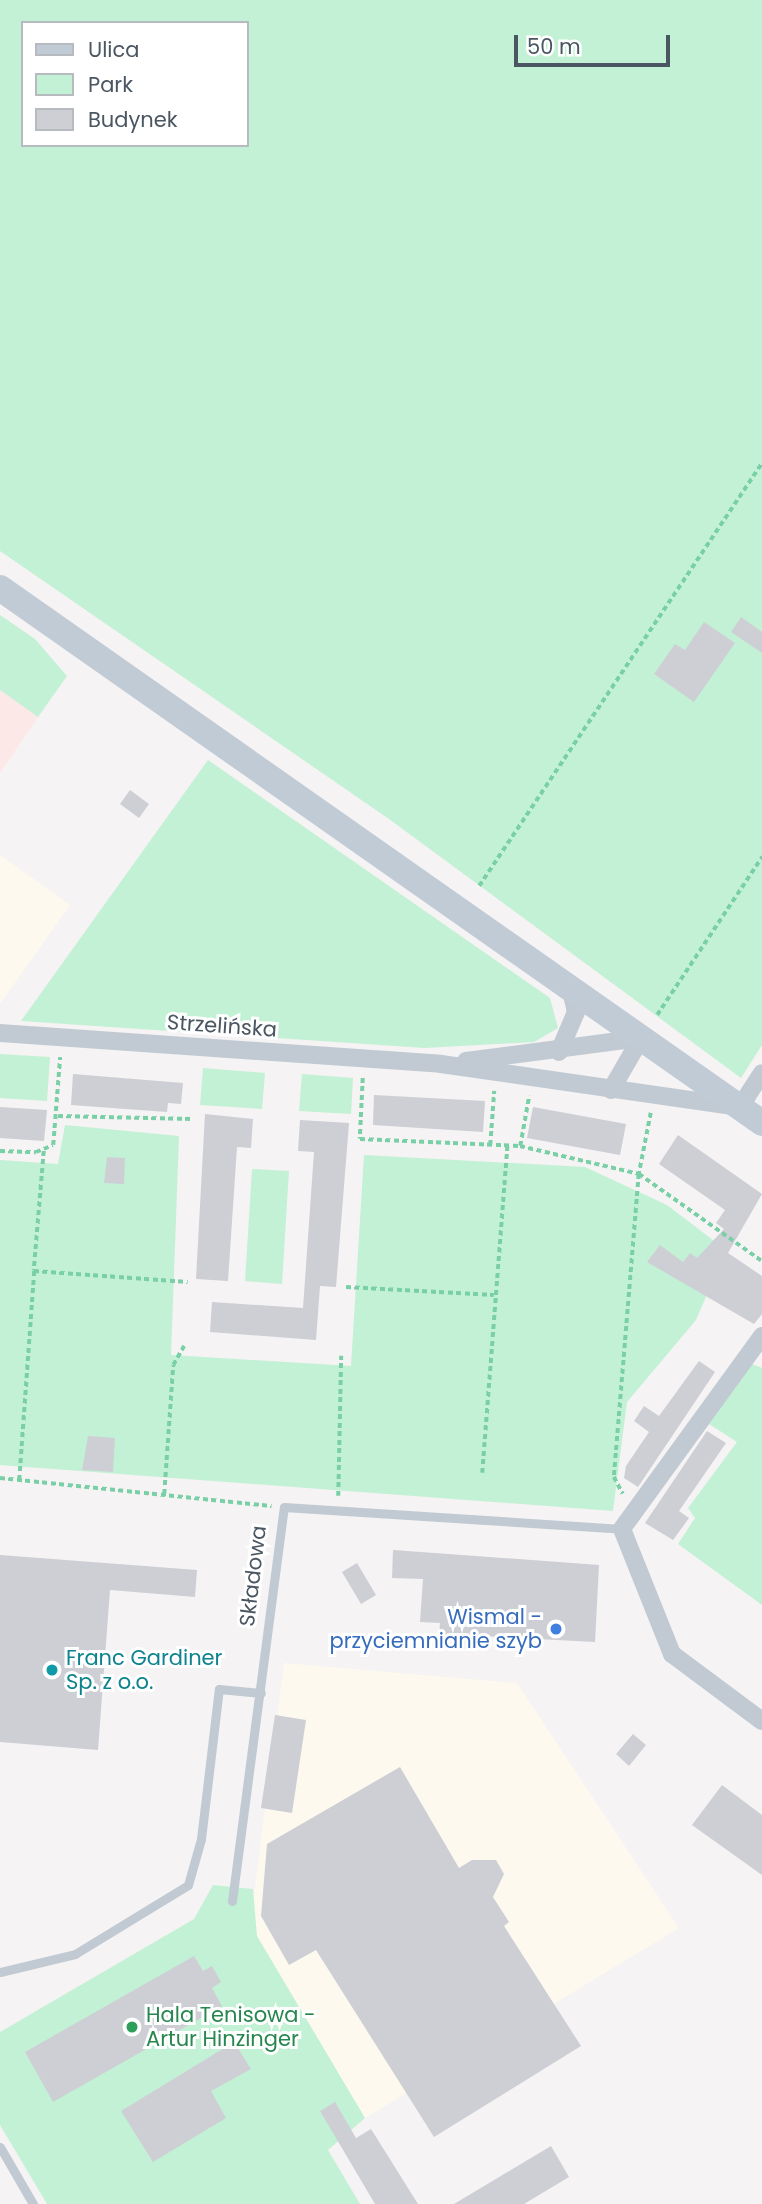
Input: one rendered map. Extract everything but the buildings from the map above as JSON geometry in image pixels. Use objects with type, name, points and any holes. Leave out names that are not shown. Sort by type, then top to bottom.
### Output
[{"type":"main road","points":[[0,588],[762,1123]]},
{"type":"street","points":[[559,1052],[576,1012],[570,986]]},
{"type":"street","name":"Strzelińska","points":[[0,1033],[441,1064],[740,1107]]},
{"type":"street","points":[[611,1090],[641,1038]]},
{"type":"street","name":"Strzelińska","points":[[441,1064],[559,1052],[641,1038]]},
{"type":"street","points":[[740,1107],[762,1073]]},
{"type":"street","points":[[762,1336],[627,1522],[672,1654],[762,1721]]},
{"type":"lane","name":"Składowa","points":[[232,1902],[284,1507],[627,1522]]},
{"type":"lane","points":[[0,1972],[75,1954],[188,1885],[201,1839],[219,1689],[261,1693]]},
{"type":"lane","points":[[0,2147],[33,2204]]},
{"type":"path","points":[[480,886],[762,463]]},
{"type":"path","points":[[657,1015],[762,857]]},
{"type":"path","points":[[0,1150],[44,1151],[53,1145],[58,1116],[61,1037]]},
{"type":"path","points":[[365,1058],[360,1139],[520,1146],[639,1174],[762,1261]]},
{"type":"path","points":[[490,1144],[495,1072]]},
{"type":"path","points":[[520,1146],[532,1078]]},
{"type":"path","points":[[627,1522],[614,1477],[639,1174],[651,1111]]},
{"type":"path","points":[[58,1116],[192,1119]]},
{"type":"path","points":[[482,1473],[507,1145]]},
{"type":"path","points":[[19,1480],[44,1151]]},
{"type":"path","points":[[34,1271],[188,1282]]},
{"type":"path","points":[[346,1287],[494,1295]]},
{"type":"path","points":[[164,1495],[173,1365],[184,1346]]},
{"type":"path","points":[[337,1509],[341,1356]]},
{"type":"path","points":[[0,1478],[284,1507]]},
{"type":"shaded area","points":[[0,690],[38,717],[0,773]]},
{"type":"shaded area","points":[[0,855],[70,905],[0,1004]]},
{"type":"shaded area","points":[[284,1663],[517,1683],[679,1928],[365,2118],[257,1936],[252,1910]]},
{"type":"green space","points":[[0,0],[762,0],[762,1045],[741,1078],[389,819],[0,551]]},
{"type":"green space","points":[[0,615],[35,639],[67,676],[38,717],[0,690]]},
{"type":"green space","points":[[208,760],[550,998],[558,1028],[534,1042],[425,1048],[21,1021]]},
{"type":"green space","points":[[0,1054],[50,1057],[47,1101],[0,1098]]},
{"type":"green space","points":[[203,1068],[265,1073],[262,1109],[200,1105]]},
{"type":"green space","points":[[302,1074],[353,1078],[351,1114],[299,1111]]},
{"type":"green space","points":[[65,1125],[179,1136],[171,1355],[351,1366],[364,1155],[585,1167],[667,1205],[726,1250],[696,1320],[627,1402],[613,1511],[0,1465],[0,1160],[58,1164]]},
{"type":"green space","points":[[252,1169],[289,1171],[282,1284],[245,1281]]},
{"type":"green space","points":[[752,1364],[762,1368],[762,1605],[678,1544],[695,1518],[688,1508],[737,1442],[709,1424]]},
{"type":"green space","points":[[213,1885],[253,1889],[257,1936],[365,2118],[328,2150],[360,2204],[47,2204],[0,2125],[0,2032],[194,1919]]},
{"type":"place","name":"Wismal - przyciemnianie szyb","points":[[556,1629]]},
{"type":"place","name":"Franc Gardiner Sp. z o.o.","points":[[52,1670]]},
{"type":"place","name":"Hala Tenisowa - Artur Hinzinger","points":[[132,2027]]}]
